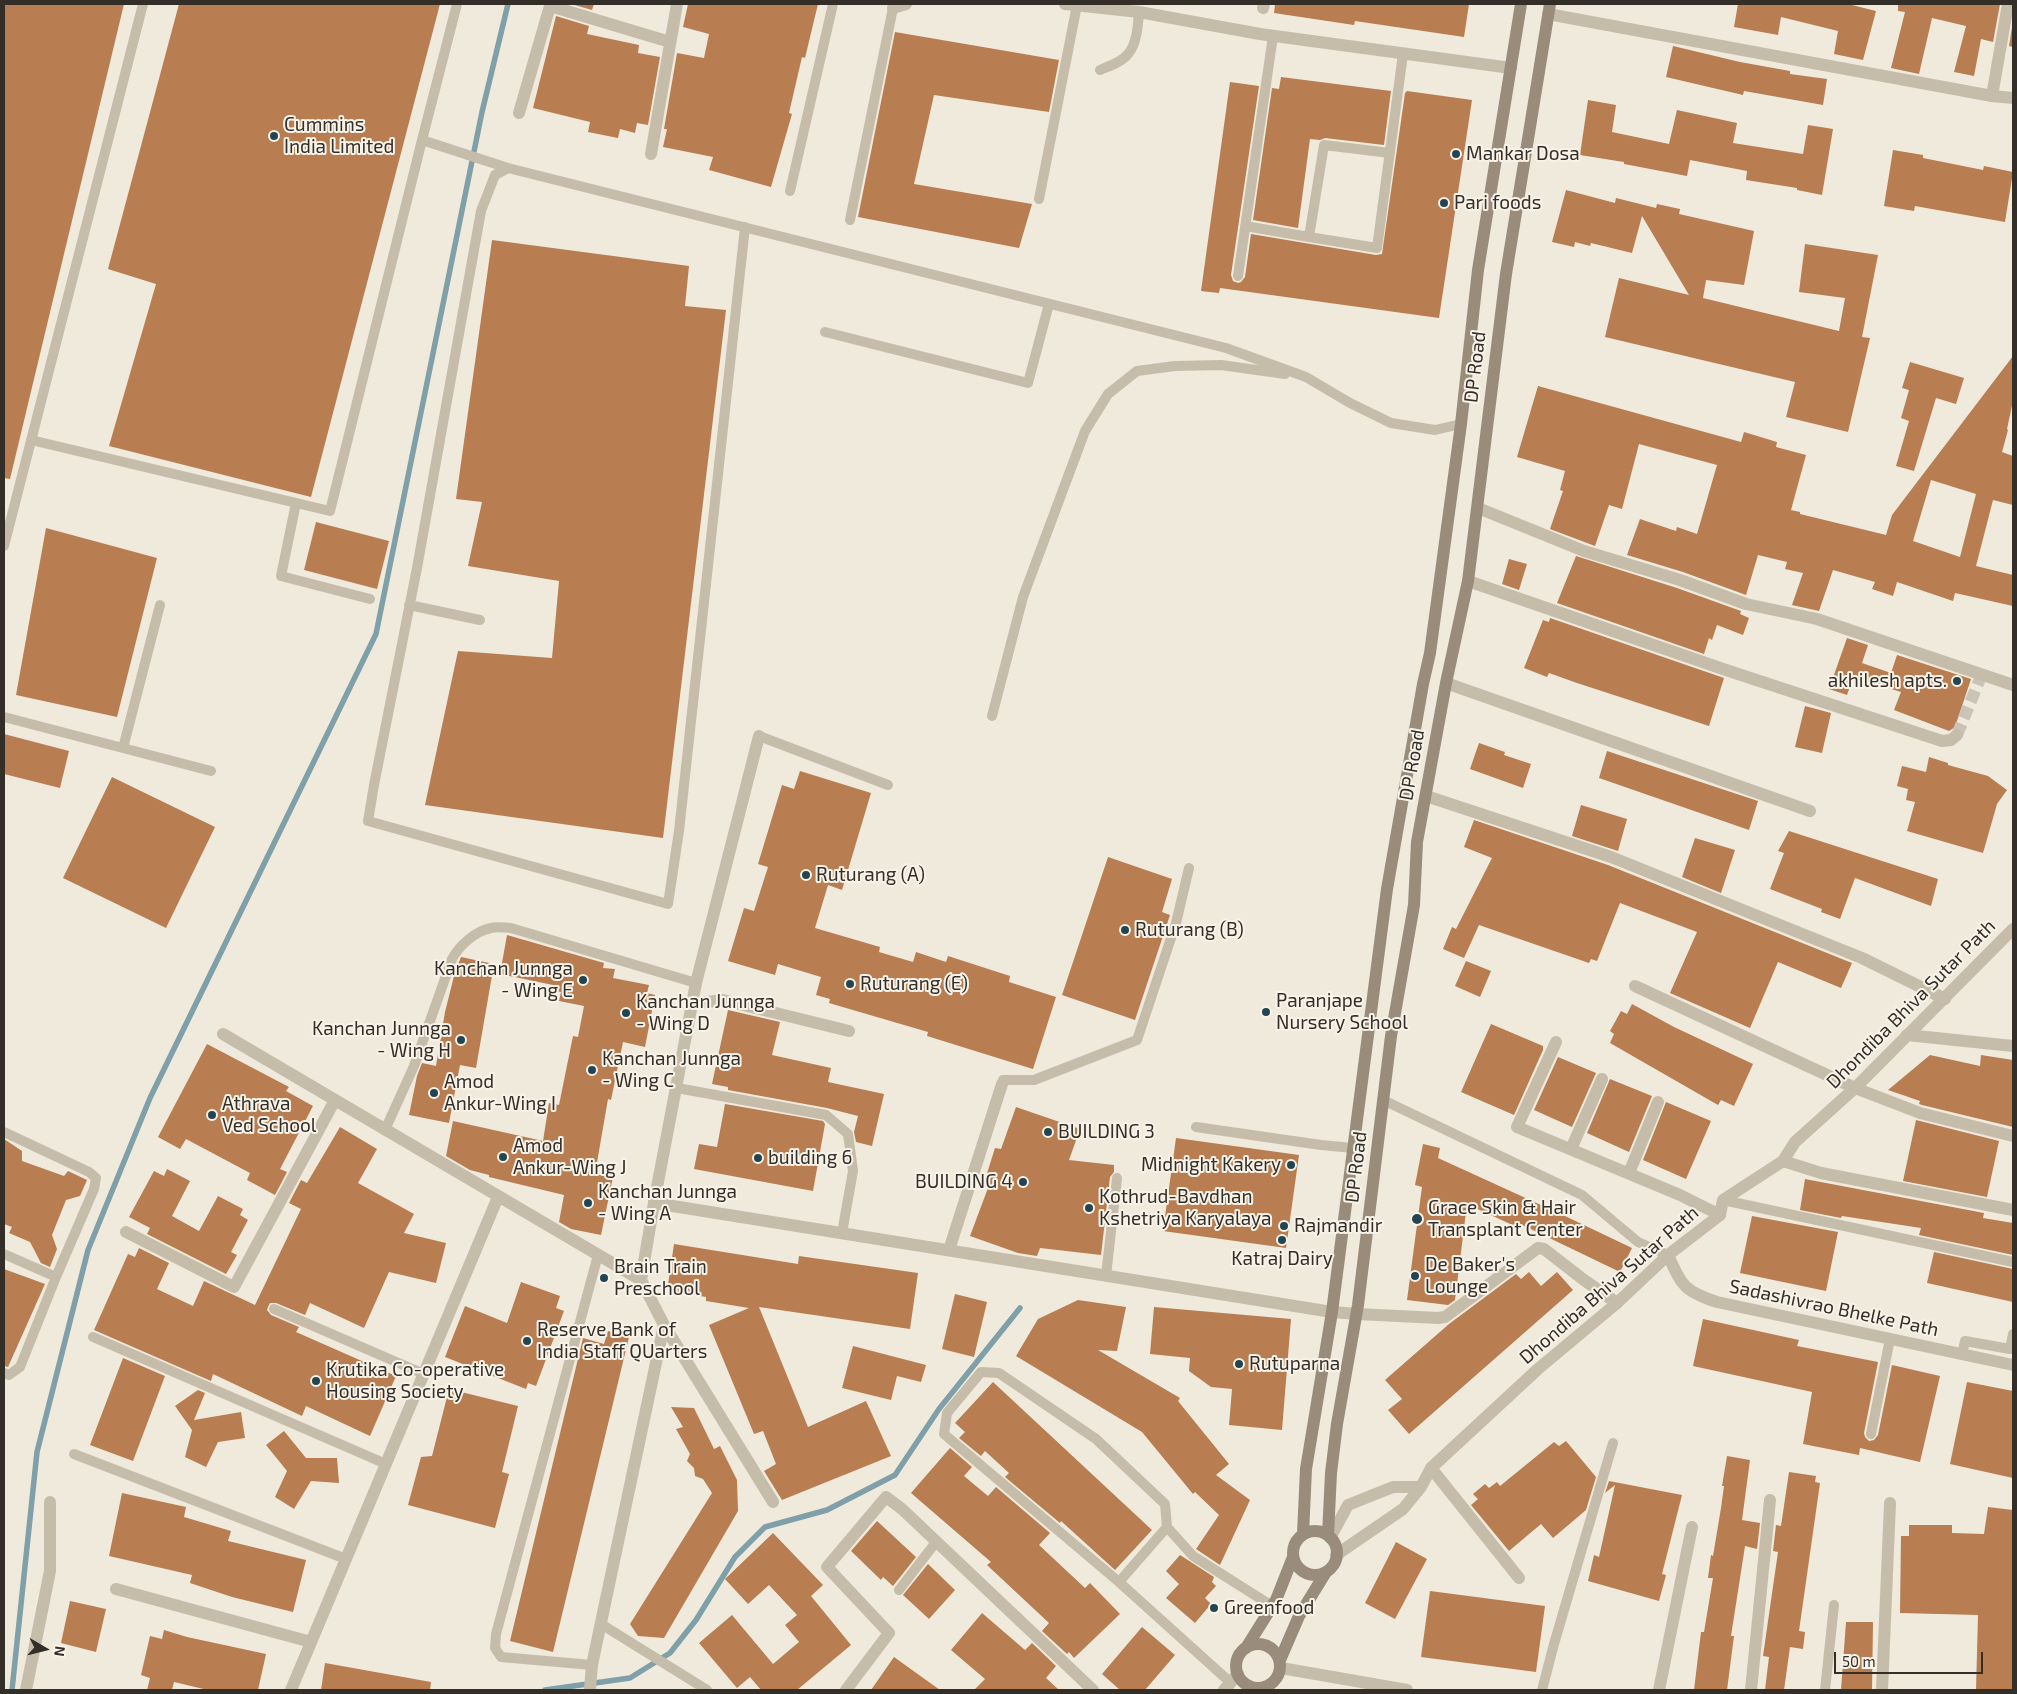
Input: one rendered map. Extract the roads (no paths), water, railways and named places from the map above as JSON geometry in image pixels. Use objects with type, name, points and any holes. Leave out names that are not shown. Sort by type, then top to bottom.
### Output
[{"type":"main road","name":"DP Road","points":[[1303,1534],[1306,1469],[1332,1312],[1387,889],[1430,653],[1461,424],[1478,270],[1522,4]]},
{"type":"main road","name":"DP Road","points":[[1329,1536],[1331,1473],[1337,1424],[1357,1314],[1391,1036],[1414,905],[1418,842],[1446,684],[1468,581],[1506,274],[1549,9]]},
{"type":"main road","points":[[1293,1557],[1272,1606],[1237,1660],[1231,1682],[1242,1680],[1252,1689],[1276,1685],[1280,1664],[1299,1616],[1326,1572],[1332,1566],[1336,1555],[1336,1549],[1329,1536],[1311,1531],[1303,1534],[1293,1548],[1293,1557],[1296,1565],[1302,1571],[1310,1574],[1326,1572]]},
{"type":"main road","points":[[1246,1648],[1252,1645],[1266,1645],[1277,1653],[1280,1664]]},
{"type":"street","points":[[651,154],[677,4]]},
{"type":"street","points":[[893,8],[906,4]]},
{"type":"street","points":[[1073,4],[1139,12],[1273,36],[1511,68]]},
{"type":"street","points":[[1992,96],[2008,4]]},
{"type":"street","points":[[519,113],[550,6],[670,42]]},
{"type":"street","points":[[1549,9],[1992,96],[2013,98]]},
{"type":"street","points":[[1478,508],[1584,551],[1680,580],[1746,604],[1817,619],[2013,685]]},
{"type":"street","points":[[1468,581],[1726,670],[1942,741],[1951,740],[1957,735]]},
{"type":"street","points":[[1446,684],[1810,811]]},
{"type":"street","points":[[640,1280],[696,983],[759,736]]},
{"type":"street","points":[[1426,796],[1611,857],[1862,958],[1945,999]]},
{"type":"street","name":"Dhondiba Bhiva Sutar Path","points":[[1336,1555],[1403,1509],[1421,1487],[1431,1468],[1538,1369],[1617,1303],[1668,1255],[1720,1215],[1723,1200],[1783,1161],[1795,1142],[1855,1088],[1945,999],[2013,928]]},
{"type":"street","points":[[1635,986],[1855,1088],[1920,1113],[2013,1136]]},
{"type":"street","points":[[692,1004],[723,1000],[849,1032]]},
{"type":"street","points":[[223,1034],[640,1280],[664,1325],[774,1502]]},
{"type":"street","points":[[1907,1035],[2013,1046]]},
{"type":"street","points":[[1556,1042],[1518,1127],[1680,1195],[1720,1215]]},
{"type":"street","points":[[1571,1149],[1602,1079]]},
{"type":"street","points":[[949,1250],[1002,1084]]},
{"type":"street","points":[[126,1232],[234,1287],[335,1100]]},
{"type":"street","points":[[1629,1173],[1658,1102]]},
{"type":"street","points":[[1783,1161],[1821,1172],[2013,1210]]},
{"type":"street","points":[[291,1690],[498,1197]]},
{"type":"street","points":[[654,1202],[1106,1276],[1332,1312],[1357,1314],[1445,1317],[1538,1248],[1544,1249],[1617,1303]]},
{"type":"street","name":"Sadashivrao Bhelke Path","points":[[1668,1255],[1681,1283],[1698,1296],[1717,1302],[2013,1365]]},
{"type":"street","points":[[590,1690],[592,1665],[664,1325]]},
{"type":"street","points":[[1431,1468],[1519,1578]]},
{"type":"street","points":[[1329,1536],[1348,1505],[1394,1487],[1421,1487]]},
{"type":"street","points":[[846,1690],[890,1633],[827,1566],[886,1497],[1093,1690]]},
{"type":"street","points":[[1751,1690],[1770,1500]]},
{"type":"street","points":[[26,1690],[50,1571],[50,1502]]},
{"type":"street","points":[[1882,1690],[1890,1503]]},
{"type":"street","points":[[1659,1690],[1692,1527]]},
{"type":"street","points":[[116,1590],[311,1642]]},
{"type":"street","points":[[1280,1664],[1407,1690]]},
{"type":"lane","points":[[4,546],[143,4]]},
{"type":"lane","points":[[31,440],[330,511],[457,4]]},
{"type":"lane","points":[[790,191],[833,4]]},
{"type":"lane","points":[[1039,199],[1073,4]]},
{"type":"lane","points":[[850,220],[893,8]]},
{"type":"lane","points":[[1100,70],[1128,54],[1136,33],[1139,12]]},
{"type":"lane","points":[[1238,276],[1273,36]]},
{"type":"lane","points":[[1245,226],[1377,248],[1403,54]]},
{"type":"lane","points":[[422,140],[508,168],[1226,348],[1306,376],[1350,403],[1391,423],[1435,430],[1461,424]]},
{"type":"lane","points":[[1308,237],[1324,146],[1390,153]]},
{"type":"lane","points":[[508,168],[495,176],[482,211],[368,822],[668,904],[682,801],[745,227]]},
{"type":"lane","points":[[825,332],[1028,383],[1049,304]]},
{"type":"lane","points":[[992,716],[1023,597],[1084,431],[1108,394],[1138,371],[1175,366],[1221,365],[1306,376]]},
{"type":"lane","points":[[296,503],[280,576],[370,599]]},
{"type":"lane","points":[[123,748],[160,605]]},
{"type":"lane","points":[[409,605],[480,620]]},
{"type":"lane","points":[[4,717],[211,771]]},
{"type":"lane","points":[[759,736],[888,785]]},
{"type":"lane","points":[[1002,1084],[1003,1080],[1034,1080],[1137,1040],[1176,923],[1189,868]]},
{"type":"lane","points":[[385,1130],[414,1066],[452,959],[458,948],[483,931],[492,927],[511,928],[696,983]]},
{"type":"lane","points":[[676,1088],[826,1115],[840,1127],[848,1134],[852,1172],[842,1233]]},
{"type":"lane","points":[[1383,1100],[1582,1195],[1638,1242],[1668,1255]]},
{"type":"lane","points":[[1196,1127],[1353,1148]]},
{"type":"lane","points":[[4,1132],[89,1172],[96,1178],[94,1189],[20,1367],[9,1375],[4,1374]]},
{"type":"lane","points":[[1106,1276],[1117,1178]]},
{"type":"lane","points":[[1723,1200],[2013,1262]]},
{"type":"lane","points":[[4,1254],[56,1277]]},
{"type":"lane","points":[[592,1665],[501,1657],[495,1648],[498,1624],[598,1255]]},
{"type":"lane","points":[[274,1309],[424,1374]]},
{"type":"lane","points":[[1962,1354],[1965,1340],[2012,1349],[2013,1334]]},
{"type":"lane","points":[[93,1337],[386,1464]]},
{"type":"lane","points":[[1871,1434],[1890,1339]]},
{"type":"lane","points":[[1231,1682],[1118,1582],[944,1434],[946,1413],[981,1372],[999,1373],[1096,1439],[1165,1504],[1167,1527],[1193,1556],[1272,1606]]},
{"type":"lane","points":[[1542,1690],[1613,1443]]},
{"type":"lane","points":[[74,1454],[346,1559]]},
{"type":"lane","points":[[1118,1582],[1167,1527]]},
{"type":"lane","points":[[898,1590],[936,1542]]},
{"type":"lane","points":[[1825,1690],[1834,1605]]},
{"type":"lane","points":[[601,1624],[708,1690]]},
{"type":"waterway","points":[[12,1690],[37,1452],[88,1250],[150,1098],[376,634],[482,112],[508,4]]},
{"type":"waterway","points":[[545,1690],[630,1678],[670,1653],[696,1620],[735,1557],[765,1527],[827,1510],[895,1475],[939,1409],[1020,1308]]},
{"type":"tunnel","points":[[1957,735],[1982,674]]},
{"type":"place","name":"Cummins India Limited","points":[[274,136]]},
{"type":"place","name":"Mankar Dosa","points":[[1456,154]]},
{"type":"place","name":"Pari foods","points":[[1444,203]]},
{"type":"place","name":"akhilesh apts.","points":[[1957,681]]},
{"type":"place","name":"Ruturang (A)","points":[[806,875]]},
{"type":"place","name":"Ruturang (B)","points":[[1125,930]]},
{"type":"place","name":"Kanchan Junnga - Wing E","points":[[583,980]]},
{"type":"place","name":"Ruturang (E)","points":[[850,984]]},
{"type":"place","name":"Paranjape Nursery School","points":[[1266,1012]]},
{"type":"place","name":"Kanchan Junnga - Wing D","points":[[626,1013]]},
{"type":"place","name":"Kanchan Junnga - Wing H","points":[[461,1040]]},
{"type":"place","name":"Kanchan Junnga - Wing C","points":[[592,1070]]},
{"type":"place","name":"Amod Ankur-Wing I","points":[[434,1093]]},
{"type":"place","name":"Athrava Ved School","points":[[212,1115]]},
{"type":"place","name":"BUILDING 3","points":[[1048,1132]]},
{"type":"place","name":"Amod Ankur-Wing J","points":[[503,1157]]},
{"type":"place","name":"building 6","points":[[758,1158]]},
{"type":"place","name":"Midnight Kakery","points":[[1291,1165]]},
{"type":"place","name":"BUILDING 4","points":[[1023,1182]]},
{"type":"place","name":"Kanchan Junnga - Wing A","points":[[588,1203]]},
{"type":"place","name":"Kothrud-Bavdhan Kshetriya Karyalaya","points":[[1089,1208]]},
{"type":"place","name":"Grace Skin & Hair Transplant Center","points":[[1417,1219]]},
{"type":"place","name":"Rajmandir","points":[[1284,1226]]},
{"type":"place","name":"Katraj Dairy","points":[[1282,1240]]},
{"type":"place","name":"De Baker's Lounge","points":[[1415,1276]]},
{"type":"place","name":"Brain Train Preschool","points":[[604,1278]]},
{"type":"place","name":"Reserve Bank of India Staff QUarters","points":[[527,1341]]},
{"type":"place","name":"Rutuparna","points":[[1239,1364]]},
{"type":"place","name":"Krutika Co-operative Housing Society","points":[[316,1381]]},
{"type":"place","name":"Greenfood","points":[[1214,1608]]}]
